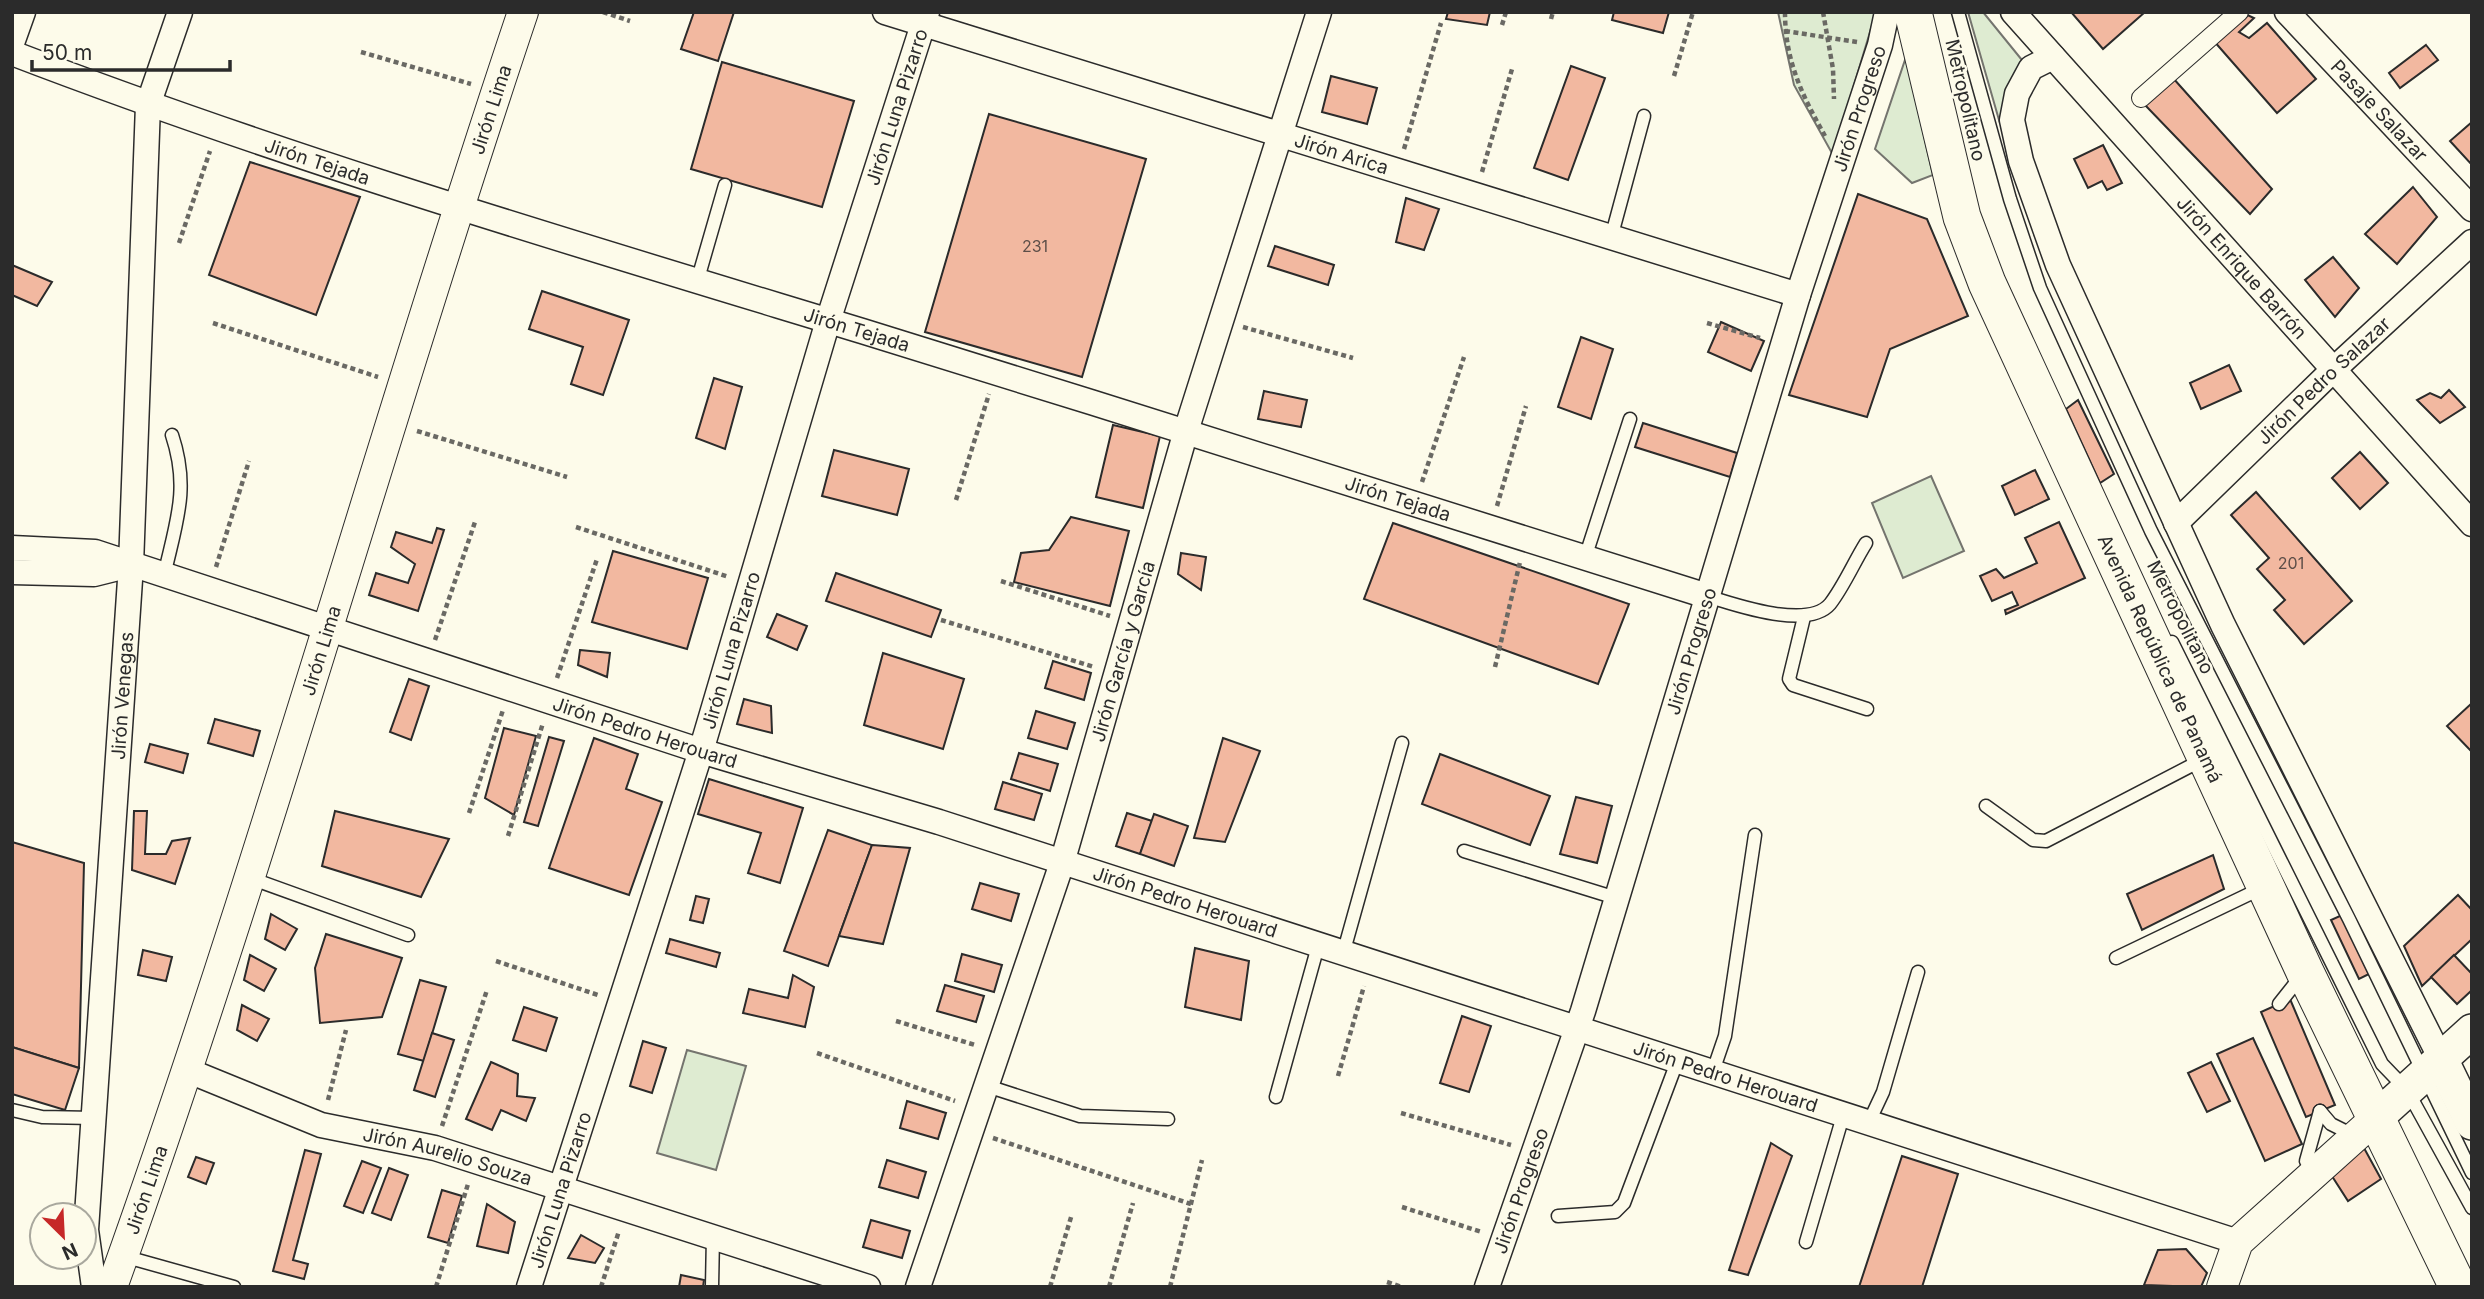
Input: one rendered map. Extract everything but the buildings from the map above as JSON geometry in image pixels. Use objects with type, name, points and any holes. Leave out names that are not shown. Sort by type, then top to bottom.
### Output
[{"type":"main road","name":"Avenida República de Panamá","points":[[1921,15],[1962,217],[1987,283],[2305,972],[2400,1096],[2472,1258]]},
{"type":"main road","points":[[2400,1096],[2472,1031]]},
{"type":"main road","points":[[2400,1096],[2464,1091],[2472,1123]]},
{"type":"main road","name":"Avenida República de Panamá","points":[[2400,1096],[2458,1287]]},
{"type":"street","points":[[12,44],[23,12]]},
{"type":"street","name":"Jirón Venegas","points":[[94,1287],[86,1230],[131,565],[148,105],[180,12]]},
{"type":"street","name":"Jirón Lima","points":[[112,1287],[189,1071],[329,628],[457,209],[523,12]]},
{"type":"street","name":"Jirón Arica","points":[[886,12],[925,18],[1278,136],[1798,295]]},
{"type":"street","name":"Jirón García y García","points":[[918,1287],[1062,863],[1186,431],[1319,12]]},
{"type":"street","name":"Jirón Progreso","points":[[1487,1287],[1577,1029],[1798,295],[1880,46],[1888,12]]},
{"type":"street","name":"Jirón Enrique Barrón","points":[[2013,12],[2332,371],[2472,524]]},
{"type":"street","points":[[2141,98],[2239,12]]},
{"type":"street","name":"Pasaje Salazar","points":[[2287,12],[2472,209]]},
{"type":"street","name":"Jirón Luna Pizarro","points":[[529,1287],[701,751],[828,321],[925,18]]},
{"type":"street","name":"Jirón Tejada","points":[[12,53],[148,105],[457,209],[1186,431],[1707,596]]},
{"type":"street","name":"Avenida República de Panamá","points":[[2053,57],[2031,68],[2017,94],[2012,120],[2014,136],[2058,265],[2223,625],[2400,1096]]},
{"type":"street","name":"Jirón Pedro Salazar","points":[[2176,523],[2332,371],[2472,242]]},
{"type":"street","name":"Jirón Pedro Herouard","points":[[12,548],[95,552],[701,751],[939,822],[2238,1242]]},
{"type":"street","points":[[12,572],[94,574],[131,565]]},
{"type":"street","name":"Jirón Aurelio Souza","points":[[189,1071],[321,1125],[435,1148],[476,1160],[868,1287]]},
{"type":"street","points":[[2222,1287],[2238,1242],[2400,1096]]},
{"type":"lane","name":"Metropolitano","points":[[1958,12],[2010,199],[2040,288],[2151,531],[2349,919],[2400,1096],[2472,1173]]},
{"type":"lane","name":"Metropolitano","points":[[1921,15],[1950,128],[1998,283],[2055,409],[2136,571]]},
{"type":"lane","points":[[1611,238],[1644,116]]},
{"type":"lane","points":[[697,282],[725,185]]},
{"type":"lane","points":[[1585,558],[1630,419]]},
{"type":"lane","points":[[163,576],[182,491],[181,463],[172,435]]},
{"type":"lane","points":[[1707,596],[1738,606],[1804,617],[1829,606],[1866,543]]},
{"type":"lane","points":[[1804,617],[1789,672],[1793,685],[1867,709]]},
{"type":"lane","name":"Metropolitano","points":[[2167,632],[2382,1064],[2472,1208]]},
{"type":"lane","points":[[1343,954],[1402,743]]},
{"type":"lane","points":[[1986,806],[2033,841],[2046,841],[2206,758]]},
{"type":"lane","points":[[1712,1074],[1726,1036],[1755,835]]},
{"type":"lane","points":[[1464,851],[1616,898]]},
{"type":"lane","points":[[250,878],[408,935]]},
{"type":"lane","points":[[2116,958],[2265,886]]},
{"type":"lane","points":[[1276,1097],[1318,946]]},
{"type":"lane","points":[[1868,1124],[1883,1092],[1918,972]]},
{"type":"lane","points":[[2278,1004],[2305,972]]},
{"type":"lane","points":[[1558,1216],[1615,1212],[1624,1203],[1677,1062]]},
{"type":"lane","points":[[986,1086],[1080,1116],[1168,1119]]},
{"type":"lane","points":[[2314,1175],[2306,1161],[2320,1111],[2330,1124],[2400,1096]]},
{"type":"lane","points":[[12,1110],[42,1117],[94,1118]]},
{"type":"lane","points":[[1806,1242],[1843,1116]]},
{"type":"lane","points":[[712,1287],[713,1236]]},
{"type":"lane","points":[[123,1256],[233,1287]]},
{"type":"path","points":[[603,12],[630,21]]},
{"type":"path","points":[[1502,25],[1506,12]]},
{"type":"path","points":[[1551,19],[1553,12]]},
{"type":"path","points":[[1674,76],[1693,12]]},
{"type":"path","points":[[1785,12],[1785,31],[1798,88],[1830,145],[1831,135]]},
{"type":"path","points":[[1823,12],[1825,37],[1833,69],[1833,102]]},
{"type":"path","points":[[1397,172],[1441,23]]},
{"type":"path","points":[[1785,31],[1880,46]]},
{"type":"path","points":[[361,52],[496,92]]},
{"type":"path","points":[[1475,196],[1512,69]]},
{"type":"path","points":[[179,243],[217,128]]},
{"type":"path","points":[[1220,321],[1353,358]]},
{"type":"path","points":[[213,323],[403,385]]},
{"type":"path","points":[[1707,323],[1783,345]]},
{"type":"path","points":[[1415,503],[1464,357]]},
{"type":"path","points":[[956,500],[995,372]]},
{"type":"path","points":[[1491,528],[1526,406]]},
{"type":"path","points":[[392,423],[567,477]]},
{"type":"path","points":[[208,590],[248,461]]},
{"type":"path","points":[[428,662],[475,522]]},
{"type":"path","points":[[576,527],[751,584]]},
{"type":"path","points":[[1495,667],[1525,538]]},
{"type":"path","points":[[508,836],[549,701],[597,559]]},
{"type":"path","points":[[1001,581],[1131,623]]},
{"type":"path","points":[[941,620],[1116,674]]},
{"type":"path","points":[[469,813],[510,688]]},
{"type":"path","points":[[496,961],[620,1002]]},
{"type":"path","points":[[1338,1076],[1371,963]]},
{"type":"path","points":[[435,1148],[487,990]]},
{"type":"path","points":[[896,1021],[998,1052]]},
{"type":"path","points":[[321,1125],[346,1030]]},
{"type":"path","points":[[817,1053],[975,1120],[1191,1204]]},
{"type":"path","points":[[1401,1114],[1534,1152]]},
{"type":"path","points":[[436,1287],[476,1160]]},
{"type":"path","points":[[1170,1287],[1202,1160]]},
{"type":"path","points":[[1109,1287],[1133,1203]]},
{"type":"path","points":[[1402,1207],[1503,1239]]},
{"type":"path","points":[[601,1287],[627,1208]]},
{"type":"path","points":[[1050,1287],[1072,1214]]},
{"type":"path","points":[[1387,1282],[1402,1287]]},
{"type":"green space","points":[[1778,12],[1876,12],[1833,155],[1794,85]]},
{"type":"green space","points":[[1968,12],[1983,12],[2026,65],[1999,120]]},
{"type":"green space","points":[[1906,57],[1933,175],[1912,183],[1875,149]]},
{"type":"green space","points":[[1931,476],[1964,551],[1903,578],[1872,503]]},
{"type":"green space","points":[[687,1050],[746,1066],[716,1170],[657,1153]]}]
